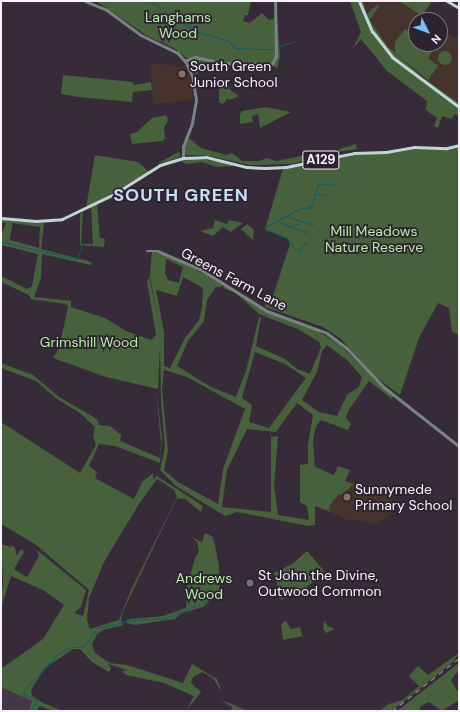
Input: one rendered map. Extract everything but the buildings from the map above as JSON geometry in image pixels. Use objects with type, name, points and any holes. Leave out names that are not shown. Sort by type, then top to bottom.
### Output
[{"type":"main road","points":[[359,1],[372,31],[392,57],[459,107]]},
{"type":"main road","points":[[447,1],[459,8]]},
{"type":"main road","name":"A129","points":[[1,218],[36,221],[67,217],[114,194],[160,165],[183,158],[206,157],[246,167],[265,168],[286,167],[354,153],[386,152],[420,146],[447,148],[459,145]]},
{"type":"street","points":[[86,1],[107,10],[141,35],[178,53],[185,61],[194,81],[196,100],[192,123],[183,147],[183,158]]},
{"type":"street","points":[[185,61],[195,57],[223,63],[272,64],[276,56],[275,1]]},
{"type":"street","name":"Greens Farm Lane","points":[[147,250],[158,251],[202,270],[267,311],[311,325],[331,335],[353,354],[378,382],[459,446]]},
{"type":"shaded area","points":[[362,1],[399,1],[415,12],[408,12],[408,52],[448,52],[448,34],[455,38],[459,34],[459,104],[400,61],[385,46]]},
{"type":"shaded area","points":[[150,63],[187,67],[192,83],[193,100],[153,104]]},
{"type":"shaded area","name":"Sunnymede Primary School","points":[[338,466],[350,470],[345,481],[367,488],[369,483],[375,486],[374,491],[383,495],[391,491],[394,511],[376,525],[352,519],[351,521],[301,500],[314,468],[334,475]]},
{"type":"shaded area","points":[[1,687],[32,701],[31,711],[1,711]]},
{"type":"green space","name":"Langhams Wood","points":[[96,1],[251,1],[248,15],[245,15],[243,21],[250,23],[262,13],[269,20],[274,19],[276,1],[280,56],[277,69],[272,64],[226,63],[224,65],[206,62],[196,75],[189,60],[174,48],[149,37]]},
{"type":"green space","points":[[350,1],[359,1],[368,21],[360,1],[363,1],[367,14],[378,4],[379,6],[370,20],[387,46],[422,77],[459,103],[459,105],[457,104],[459,117],[455,114],[451,119],[442,116],[438,128],[434,126],[437,118],[426,110],[427,101],[387,71],[361,39],[353,48],[361,32]]},
{"type":"green space","points":[[399,1],[432,1],[425,12],[416,12]]},
{"type":"green space","points":[[405,29],[408,31],[408,52],[432,52],[428,58],[438,66],[428,80],[395,53],[395,42]]},
{"type":"green space","points":[[448,52],[452,58],[450,63],[445,65],[440,63],[438,58],[440,53]]},
{"type":"green space","points":[[63,75],[133,82],[133,85],[151,82],[152,90],[133,92],[132,102],[78,97],[61,94]]},
{"type":"green space","points":[[219,85],[229,86],[230,90],[239,96],[229,100],[228,98],[223,104],[219,102]]},
{"type":"green space","points":[[266,107],[291,112],[260,128],[258,114],[252,116],[253,122],[240,124],[240,114],[242,111]]},
{"type":"green space","points":[[166,115],[168,120],[164,128],[165,138],[163,141],[132,144],[130,134],[137,132],[152,118]]},
{"type":"green space","points":[[189,138],[201,148],[226,155],[232,153],[242,161],[260,161],[266,158],[276,161],[312,154],[314,158],[292,164],[249,165],[210,156],[185,155],[184,147]]},
{"type":"green space","points":[[356,144],[357,149],[338,152],[339,149]]},
{"type":"green space","name":"Mill Meadows Nature Reserve","points":[[459,146],[459,335],[452,332],[449,308],[438,303],[419,338],[400,395],[377,378],[341,339],[323,327],[265,307],[269,295],[273,296],[290,244],[287,238],[265,229],[283,169],[360,153],[385,153],[408,147],[439,149]]},
{"type":"green space","points":[[330,150],[335,154],[318,159],[318,154]]},
{"type":"green space","points":[[178,152],[181,154],[178,158],[157,164]]},
{"type":"green space","name":"SOUTH GREEN","points":[[95,155],[138,162],[149,172],[86,208]]},
{"type":"green space","points":[[192,159],[218,161],[235,166],[217,167],[202,162],[186,164],[179,160]]},
{"type":"green space","points":[[97,204],[100,238],[105,239],[104,247],[80,245],[80,214],[83,212],[81,244],[93,244],[91,208],[86,211]]},
{"type":"green space","name":"Grimshill Wood","points":[[1,220],[44,223],[41,249],[92,262],[91,265],[42,254],[41,278],[34,297],[71,301],[71,307],[105,318],[126,331],[151,340],[156,335],[147,282],[149,276],[160,329],[150,277],[152,251],[164,254],[223,283],[221,287],[216,287],[207,300],[204,321],[188,341],[177,366],[211,387],[236,397],[246,371],[259,317],[261,317],[256,346],[285,359],[297,369],[310,374],[321,347],[319,342],[298,329],[259,314],[236,293],[223,288],[224,284],[263,310],[312,328],[338,343],[393,396],[392,399],[369,381],[348,411],[346,418],[351,424],[348,430],[321,420],[316,426],[313,440],[315,467],[334,475],[338,466],[350,470],[345,481],[356,485],[352,485],[342,496],[339,494],[330,505],[329,511],[315,506],[315,525],[308,526],[237,512],[225,516],[176,486],[160,470],[165,446],[161,403],[160,347],[158,389],[106,377],[53,358],[59,348],[68,307],[66,304],[31,299],[29,295],[1,282],[1,276],[27,289],[32,286],[38,254],[1,245],[1,235],[6,223],[1,222]],"holes":[[[12,223],[40,227],[39,248],[10,240]],[[166,259],[183,267],[179,283],[168,280],[165,273]],[[183,277],[203,288],[202,307],[199,320],[185,338],[170,368],[164,366],[164,332],[156,290],[177,296]],[[327,345],[348,361],[362,377],[359,387],[347,395],[337,416],[319,412],[302,400],[317,372],[322,351]],[[255,352],[285,364],[306,378],[269,428],[249,422],[252,405],[242,398]],[[164,370],[187,377],[245,409],[223,469],[218,504],[178,482],[164,470],[168,451],[162,390]],[[297,403],[313,415],[308,444],[308,464],[300,465],[300,502],[307,506],[309,520],[278,515],[274,486],[278,436],[271,437],[271,512],[222,507],[227,470],[247,429],[276,432]]]},
{"type":"green space","points":[[215,220],[227,224],[229,220],[243,223],[231,232],[223,227],[213,236],[200,231],[213,228]]},
{"type":"green space","points":[[247,224],[254,230],[253,240],[241,229]]},
{"type":"green space","points":[[1,363],[33,375],[59,397],[97,419],[99,425],[110,426],[121,435],[120,441],[160,458],[161,443],[156,390],[162,437],[160,463],[115,446],[99,444],[89,466],[97,472],[95,478],[134,499],[142,482],[153,473],[153,479],[157,476],[203,506],[201,512],[185,499],[177,498],[124,609],[121,619],[123,625],[103,630],[97,634],[92,644],[95,653],[110,663],[127,665],[183,683],[192,664],[217,679],[222,693],[213,678],[202,672],[193,677],[191,683],[201,692],[186,711],[194,696],[164,683],[126,675],[122,671],[127,670],[108,664],[111,668],[109,672],[92,662],[80,649],[73,649],[45,668],[31,690],[32,696],[43,703],[63,711],[52,711],[40,706],[36,711],[29,711],[32,701],[1,687],[1,669],[43,639],[64,605],[43,590],[11,576],[1,608],[3,578],[1,544],[11,547],[12,545],[15,548],[17,556],[21,549],[24,552],[14,569],[23,575],[27,577],[39,556],[37,550],[86,590],[81,607],[74,613],[83,616],[89,590],[35,544],[1,524],[1,422],[80,473],[96,445],[93,437],[95,427],[80,413],[57,399],[36,381],[1,368]],"holes":[[[157,479],[174,490],[177,497],[130,592],[119,620],[90,629],[87,620],[89,598],[104,562],[139,504]]]},
{"type":"green space","name":"Andrews Wood","points":[[205,533],[212,536],[215,545],[219,566],[220,595],[210,600],[203,607],[182,613],[175,619],[135,625],[127,623],[126,620],[163,616],[186,608],[187,587],[195,558],[199,552],[197,542],[191,537],[202,542]]},
{"type":"green space","points":[[307,551],[325,572],[302,591],[281,600],[274,573],[292,564]]},
{"type":"green space","points":[[286,621],[291,629],[300,627],[302,636],[283,640],[281,624]]},
{"type":"green space","points":[[324,621],[328,626],[335,629],[326,633],[323,629]]},
{"type":"green space","points":[[459,653],[452,663],[399,705],[390,711],[379,711],[389,704],[403,700],[419,686],[409,676],[418,666],[428,675]]},
{"type":"green space","points":[[459,663],[459,670],[451,680],[459,694],[459,700],[442,711],[429,702],[421,706],[419,711],[397,711]]},
{"type":"green space","points":[[222,701],[248,711],[231,711],[232,707]]},
{"type":"waterway","points":[[149,1],[160,8]]},
{"type":"waterway","points":[[162,9],[198,32],[229,41],[235,48],[270,49],[295,41]]},
{"type":"waterway","points":[[302,252],[295,248],[287,238],[265,229],[266,227],[298,209],[311,207],[318,184],[337,185]]},
{"type":"waterway","points":[[315,194],[328,195]]},
{"type":"waterway","points":[[286,216],[314,225]]},
{"type":"waterway","points":[[279,222],[307,233]]},
{"type":"waterway","points":[[288,226],[299,224]]},
{"type":"waterway","points":[[223,228],[229,226]]},
{"type":"waterway","points":[[1,242],[77,259],[82,245]]},
{"type":"waterway","points":[[299,250],[307,242]]},
{"type":"waterway","points":[[31,711],[37,701],[23,693],[32,681],[59,653],[72,647],[83,647],[97,628],[132,620],[166,618],[224,594]]},
{"type":"railway","points":[[392,711],[459,658]]},
{"type":"place","name":"South Green Junior School","points":[[182,74]]},
{"type":"place","name":"Sunnymede Primary School","points":[[347,497]]},
{"type":"place","name":"St John the Divine, Outwood Common","points":[[250,583]]},
{"type":"district","name":"SOUTH GREEN","points":[[181,195]]}]
